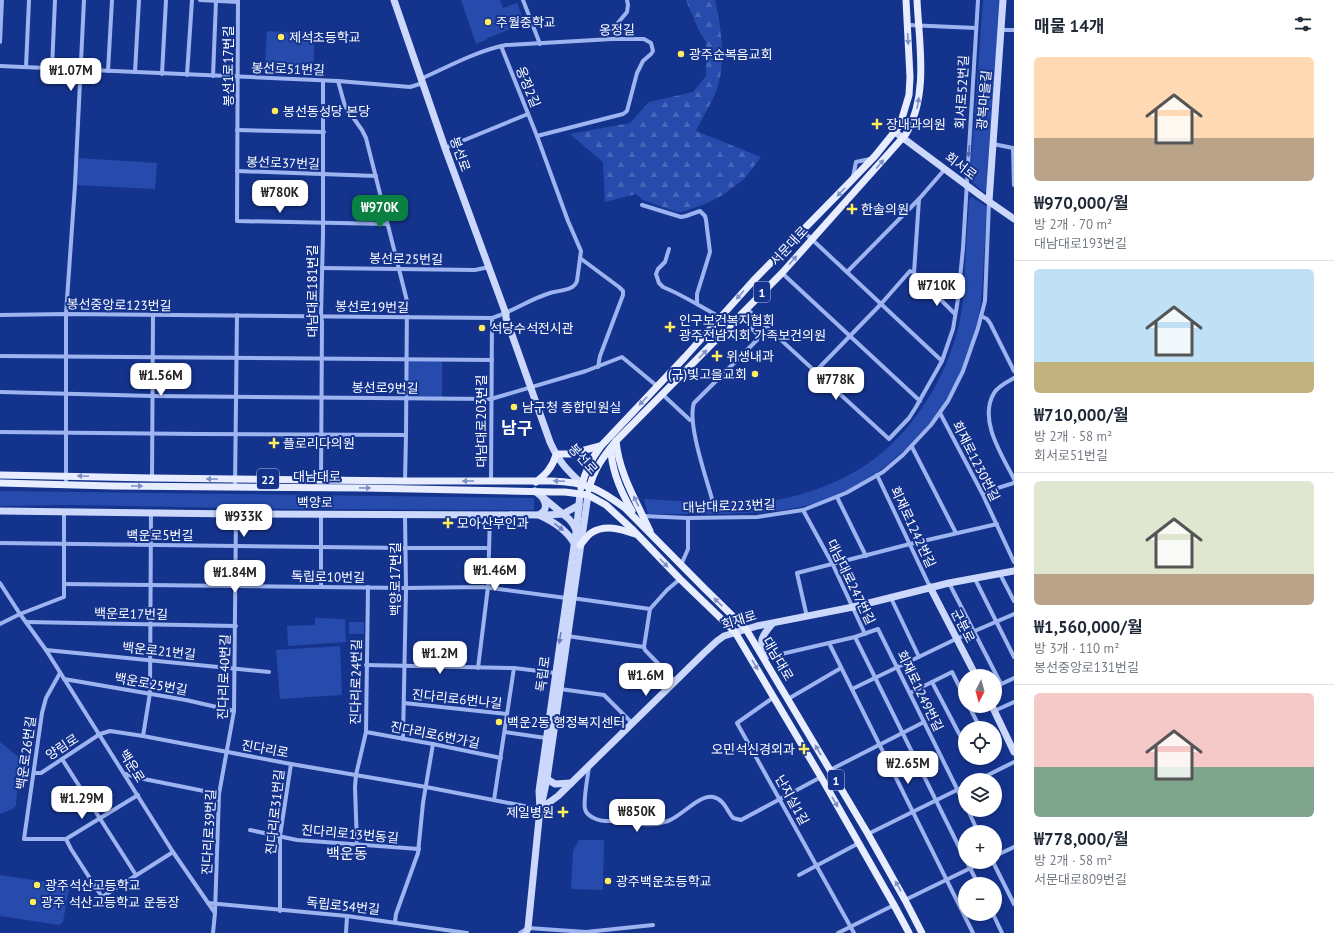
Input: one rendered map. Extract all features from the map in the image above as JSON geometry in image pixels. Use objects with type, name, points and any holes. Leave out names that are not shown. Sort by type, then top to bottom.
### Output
[{"type":"main road","name":"봉선로","points":[[394,0],[445,148],[558,455],[583,481]]},
{"type":"main road","name":"서문대로","points":[[580,494],[591,459],[601,446],[771,261],[803,231],[875,156],[900,125],[909,95],[910,77],[906,0]]},
{"type":"main road","name":"서문대로","points":[[588,495],[599,463],[616,441],[738,315],[782,273],[903,138],[914,118],[919,96],[920,75],[917,0]]},
{"type":"main road","name":"광복마을길","points":[[989,201],[1003,0]]},
{"type":"main road","name":"회서로","points":[[895,132],[1014,219]]},
{"type":"main road","points":[[616,441],[617,456],[623,474],[652,536]]},
{"type":"main road","points":[[536,482],[546,474],[558,455],[570,454],[601,446]]},
{"type":"main road","points":[[611,448],[611,457],[616,478],[639,523]]},
{"type":"main road","name":"대남대로","points":[[0,475],[491,482],[583,481],[625,508],[681,566],[746,629],[868,834],[922,933]]},
{"type":"main road","points":[[536,482],[542,484],[542,489],[538,493]]},
{"type":"main road","name":"대남대로","points":[[0,483],[538,493],[565,492],[588,495],[606,505],[735,632],[859,843],[908,933]]},
{"type":"main road","points":[[538,493],[563,514],[573,524],[576,530]]},
{"type":"main road","points":[[538,493],[545,503],[546,508],[544,512],[539,515],[561,529],[577,544],[591,533],[603,529],[619,528],[637,534]]},
{"type":"main road","name":"독립로","points":[[577,544],[576,530],[580,494]]},
{"type":"main road","name":"독립로","points":[[540,809],[539,791],[555,673],[577,544],[588,495]]},
{"type":"main road","name":"백양로","points":[[0,511],[236,514],[539,515],[563,514],[579,505]]},
{"type":"main road","name":"회재로","points":[[540,809],[558,796],[717,641],[724,636],[746,629],[853,607],[930,587],[1014,571]]},
{"type":"main road","name":"군분로","points":[[930,587],[972,669]]},
{"type":"main road","name":"독립로","points":[[529,931],[540,809],[546,779],[567,636],[569,598]]},
{"type":"main road","points":[[764,658],[761,642],[762,636],[772,624]]},
{"type":"main road","points":[[995,713],[1014,752]]},
{"type":"main road","points":[[546,779],[555,784],[571,783]]},
{"type":"street","points":[[0,42],[2,0]]},
{"type":"street","points":[[26,67],[29,0]]},
{"type":"street","points":[[52,68],[56,0]]},
{"type":"street","points":[[66,485],[66,314],[75,185],[84,0]]},
{"type":"street","points":[[108,71],[112,0]]},
{"type":"street","points":[[135,72],[139,0]]},
{"type":"street","points":[[162,74],[166,0]]},
{"type":"street","points":[[187,75],[192,0]]},
{"type":"street","name":"봉선1로17번길","points":[[200,0],[238,1],[237,221],[323,223]]},
{"type":"street","points":[[523,0],[540,44]]},
{"type":"street","points":[[615,40],[617,24],[627,12],[627,0]]},
{"type":"street","name":"회서로52번길","points":[[816,371],[889,439],[909,418],[942,361],[950,337],[955,314],[963,248],[978,0]]},
{"type":"street","points":[[213,76],[216,1]]},
{"type":"street","points":[[908,25],[976,28]]},
{"type":"street","points":[[1001,30],[1014,30]]},
{"type":"street","name":"옹정길","points":[[422,81],[461,61],[501,46],[644,39],[651,43],[652,51],[643,61],[637,73],[626,111],[623,114],[537,136]]},
{"type":"street","name":"옹정2길","points":[[501,46],[537,136],[568,221],[581,251],[580,258]]},
{"type":"street","name":"봉선로51번길","points":[[0,66],[238,78],[338,81],[410,87],[422,81]]},
{"type":"street","name":"대남대로181번길","points":[[321,480],[321,316],[324,132],[323,81]]},
{"type":"street","name":"봉선로51번길","points":[[338,81],[345,106],[366,138],[407,301],[408,359],[406,481]]},
{"type":"street","points":[[445,148],[528,114]]},
{"type":"street","points":[[237,130],[324,132]]},
{"type":"street","points":[[992,144],[1013,148],[1014,185]]},
{"type":"street","points":[[847,272],[919,199],[945,168]]},
{"type":"street","name":"봉선로37번길","points":[[237,171],[376,176]]},
{"type":"street","points":[[914,273],[919,199]]},
{"type":"street","name":"대남대로223번길","points":[[643,516],[688,518],[766,517],[804,510],[846,494],[892,465],[912,447],[948,401],[963,371],[981,316],[985,302],[989,201]]},
{"type":"street","points":[[642,205],[675,216],[686,216],[700,211],[705,216],[710,252],[697,294],[697,303]]},
{"type":"street","points":[[323,223],[387,224]]},
{"type":"street","points":[[803,231],[942,361]]},
{"type":"street","points":[[669,249],[665,262],[657,271],[656,276],[659,282],[663,287],[697,303],[704,309],[720,317]]},
{"type":"street","points":[[580,258],[619,287],[623,295],[600,356],[598,367]]},
{"type":"street","name":"봉선로19번길","points":[[237,315],[492,318],[506,314],[543,295],[572,288],[576,285],[580,258]]},
{"type":"street","name":"봉선로25번길","points":[[322,268],[481,270],[489,267]]},
{"type":"street","points":[[746,308],[816,371],[866,320],[910,271],[930,288],[955,314]]},
{"type":"street","points":[[782,273],[920,401]]},
{"type":"street","name":"봉선중앙로123번길","points":[[0,315],[237,315]]},
{"type":"street","points":[[152,478],[154,357],[153,315]]},
{"type":"street","points":[[235,487],[237,315]]},
{"type":"street","points":[[712,499],[698,448],[692,420],[692,408],[694,403],[757,340],[758,335],[738,315]]},
{"type":"street","points":[[981,316],[987,319],[990,323],[1014,371]]},
{"type":"street","name":"대남대로203번길","points":[[491,482],[492,318]]},
{"type":"street","points":[[0,356],[66,355],[322,358]]},
{"type":"street","name":"봉선로9번길","points":[[0,392],[153,396],[492,399],[533,388],[598,367],[622,357],[657,386]]},
{"type":"street","name":"대남대로203번길","points":[[322,358],[492,360]]},
{"type":"street","points":[[1014,378],[1003,384],[995,391],[991,401],[989,415],[996,441],[1014,479]]},
{"type":"street","points":[[662,394],[690,420],[692,420]]},
{"type":"street","name":"회재로1230번길","points":[[940,413],[982,493],[1014,562]]},
{"type":"street","points":[[0,432],[406,435]]},
{"type":"street","points":[[912,447],[956,533]]},
{"type":"street","name":"회재로1242번길","points":[[877,475],[930,587]]},
{"type":"street","points":[[982,493],[1014,483]]},
{"type":"street","points":[[837,497],[866,556]]},
{"type":"street","name":"대남대로247번길","points":[[764,658],[865,634],[833,565],[804,510]]},
{"type":"street","points":[[0,624],[20,614],[64,597],[64,512]]},
{"type":"street","points":[[143,736],[150,693],[151,513]]},
{"type":"street","name":"진다리로40번길","points":[[227,752],[234,711],[236,514]]},
{"type":"street","points":[[321,514],[321,587]]},
{"type":"street","name":"백양로17번길","points":[[403,739],[406,588],[405,515]]},
{"type":"street","points":[[478,668],[488,587],[490,515]]},
{"type":"street","points":[[681,566],[688,549],[688,518]]},
{"type":"street","points":[[807,617],[797,573],[833,565],[910,544],[997,524]]},
{"type":"street","name":"백운로5번길","points":[[0,543],[489,548]]},
{"type":"street","points":[[1000,574],[1014,601]]},
{"type":"street","points":[[676,682],[645,650],[644,647],[650,609],[667,590],[680,579]]},
{"type":"street","points":[[975,579],[1014,657]]},
{"type":"street","name":"백운로","points":[[0,583],[46,650],[173,852],[215,913]]},
{"type":"street","points":[[949,583],[994,669]]},
{"type":"street","name":"독립로10번길","points":[[64,584],[406,588],[488,587],[569,598]]},
{"type":"street","name":"진다리로24번길","points":[[357,845],[355,807],[356,775],[366,732],[368,587]]},
{"type":"street","points":[[569,598],[650,609]]},
{"type":"street","points":[[891,598],[919,657]]},
{"type":"street","points":[[852,690],[919,657],[1014,614]]},
{"type":"street","name":"백운로17번길","points":[[26,622],[236,626]]},
{"type":"street","name":"회재로1249번길","points":[[865,634],[878,629],[958,790]]},
{"type":"street","points":[[567,636],[644,647]]},
{"type":"street","points":[[855,637],[958,844]]},
{"type":"street","points":[[829,643],[973,933]]},
{"type":"street","name":"백운로21번길","points":[[46,650],[269,672]]},
{"type":"street","points":[[366,665],[514,668],[555,673]]},
{"type":"street","points":[[494,800],[514,668]]},
{"type":"street","points":[[788,699],[841,668]]},
{"type":"street","points":[[910,693],[952,672],[958,684]]},
{"type":"street","name":"백운로26번길","points":[[60,673],[46,698],[42,713],[24,839],[66,839]]},
{"type":"street","points":[[1002,684],[1014,678]]},
{"type":"street","name":"백운로25번길","points":[[64,679],[150,693],[234,711]]},
{"type":"street","points":[[932,682],[958,732]]},
{"type":"street","points":[[559,689],[604,695],[632,723]]},
{"type":"street","name":"난지실1길","points":[[774,697],[737,723],[854,933]]},
{"type":"street","points":[[1002,706],[1014,702]]},
{"type":"street","name":"진다리로6번나길","points":[[404,703],[507,714]]},
{"type":"street","points":[[830,771],[924,722]]},
{"type":"street","name":"진다리로","points":[[100,734],[110,731],[143,736],[540,809]]},
{"type":"street","name":"진다리로6번가길","points":[[366,732],[501,758]]},
{"type":"street","points":[[505,732],[546,738]]},
{"type":"street","name":"양림로","points":[[34,773],[41,773],[100,734]]},
{"type":"street","points":[[395,922],[396,914],[419,849],[426,787],[433,744]]},
{"type":"street","name":"진다리로39번길","points":[[215,913],[219,794],[227,752]]},
{"type":"street","points":[[62,759],[136,875]]},
{"type":"street","points":[[992,773],[1014,762]]},
{"type":"street","name":"진다리로31번길","points":[[280,910],[280,836],[291,764]]},
{"type":"street","points":[[589,766],[585,807],[588,814],[596,819],[641,825],[657,824],[669,821],[684,812],[700,799],[707,797],[719,799],[724,804],[731,816],[737,820],[742,820],[821,777]]},
{"type":"street","points":[[125,774],[219,794]]},
{"type":"street","points":[[868,834],[958,790]]},
{"type":"street","points":[[138,795],[66,839],[88,876],[102,897],[173,852]]},
{"type":"street","name":"진다리로13번동길","points":[[250,830],[297,840],[419,849]]},
{"type":"street","points":[[799,875],[859,843]]},
{"type":"street","points":[[1002,853],[1014,847]]},
{"type":"street","points":[[905,900],[968,869]]},
{"type":"street","points":[[996,869],[1014,904]]},
{"type":"street","name":"독립로54번길","points":[[208,904],[347,916],[467,933]]},
{"type":"street","points":[[838,933],[894,905]]},
{"type":"street","points":[[213,933],[215,913]]},
{"type":"street","points":[[346,933],[347,916]]},
{"type":"street","points":[[996,921],[1002,933]]},
{"type":"street","points":[[520,933],[548,930],[586,932],[653,925]]},
{"type":"green space","points":[[461,0],[500,0],[503,8],[517,3],[525,23],[476,44]]},
{"type":"green space","points":[[686,0],[715,0],[722,43],[722,65],[718,86],[696,131],[761,157],[744,179],[723,195],[705,204],[682,212],[674,211],[643,200],[636,194],[605,202],[603,162],[570,134],[630,123],[649,102],[693,92],[706,76],[706,42],[698,29]]},
{"type":"green space","points":[[983,0],[1000,0],[986,191],[984,192],[972,182],[970,178]]},
{"type":"green space","points":[[267,31],[315,34],[313,70],[265,67]]},
{"type":"green space","points":[[79,158],[157,163],[155,189],[75,185]]},
{"type":"green space","points":[[972,197],[987,207],[982,293],[977,325],[969,351],[951,392],[927,427],[914,441],[899,455],[868,479],[851,489],[814,504],[778,511],[726,514],[648,514],[644,499],[708,503],[740,503],[771,501],[798,495],[825,486],[851,474],[863,467],[890,446],[905,430],[931,394],[950,355],[962,308],[969,199]]},
{"type":"green space","points":[[407,359],[442,359],[442,399],[407,398]]},
{"type":"green space","points":[[0,491],[534,498],[534,510],[287,509],[74,505],[0,506]]},
{"type":"green space","points":[[315,618],[345,619],[346,642],[288,646],[287,626],[315,625]]},
{"type":"green space","points":[[349,622],[364,622],[364,634],[349,634]]},
{"type":"green space","points":[[340,646],[342,695],[280,699],[276,650]]},
{"type":"green space","points":[[0,742],[20,758],[16,805],[13,809],[0,814]]},
{"type":"green space","points":[[579,840],[604,840],[603,890],[571,889],[573,851]]},
{"type":"green space","name":"광주 석산고등학교 운동장","points":[[0,875],[66,885],[69,888],[63,922],[59,925],[0,916]]},
{"type":"place","name":"주월중학교","points":[[488,22]]},
{"type":"place","name":"제석초등학교","points":[[281,37]]},
{"type":"place","name":"광주순복음교회","points":[[681,54]]},
{"type":"place","name":"봉선동성당 본당","points":[[275,111]]},
{"type":"place","name":"장내과의원","points":[[877,124]]},
{"type":"place","name":"한솔의원","points":[[852,209]]},
{"type":"place","name":"인구보건복지협회 광주전남지회 가족보건의원","points":[[670,327]]},
{"type":"place","name":"석당수석전시관","points":[[482,328]]},
{"type":"place","name":"위생내과","points":[[717,356]]},
{"type":"place","name":"(구)빛고을교회","points":[[755,374]]},
{"type":"place","name":"남구청 종합민원실","points":[[514,407]]},
{"type":"place","name":"플로리다의원","points":[[274,443]]},
{"type":"place","name":"모아산부인과","points":[[448,523]]},
{"type":"place","name":"백운2동 행정복지센터","points":[[499,722]]},
{"type":"place","name":"오민석신경외과","points":[[804,749]]},
{"type":"place","name":"제일병원","points":[[563,812]]},
{"type":"place","name":"광주백운초등학교","points":[[608,881]]},
{"type":"place","name":"광주석산고등학교","points":[[37,885]]},
{"type":"place","name":"광주 석산고등학교 운동장","points":[[33,902]]},
{"type":"district","name":"남구","points":[[517,428]]},
{"type":"district","name":"백운동","points":[[347,853]]}]
